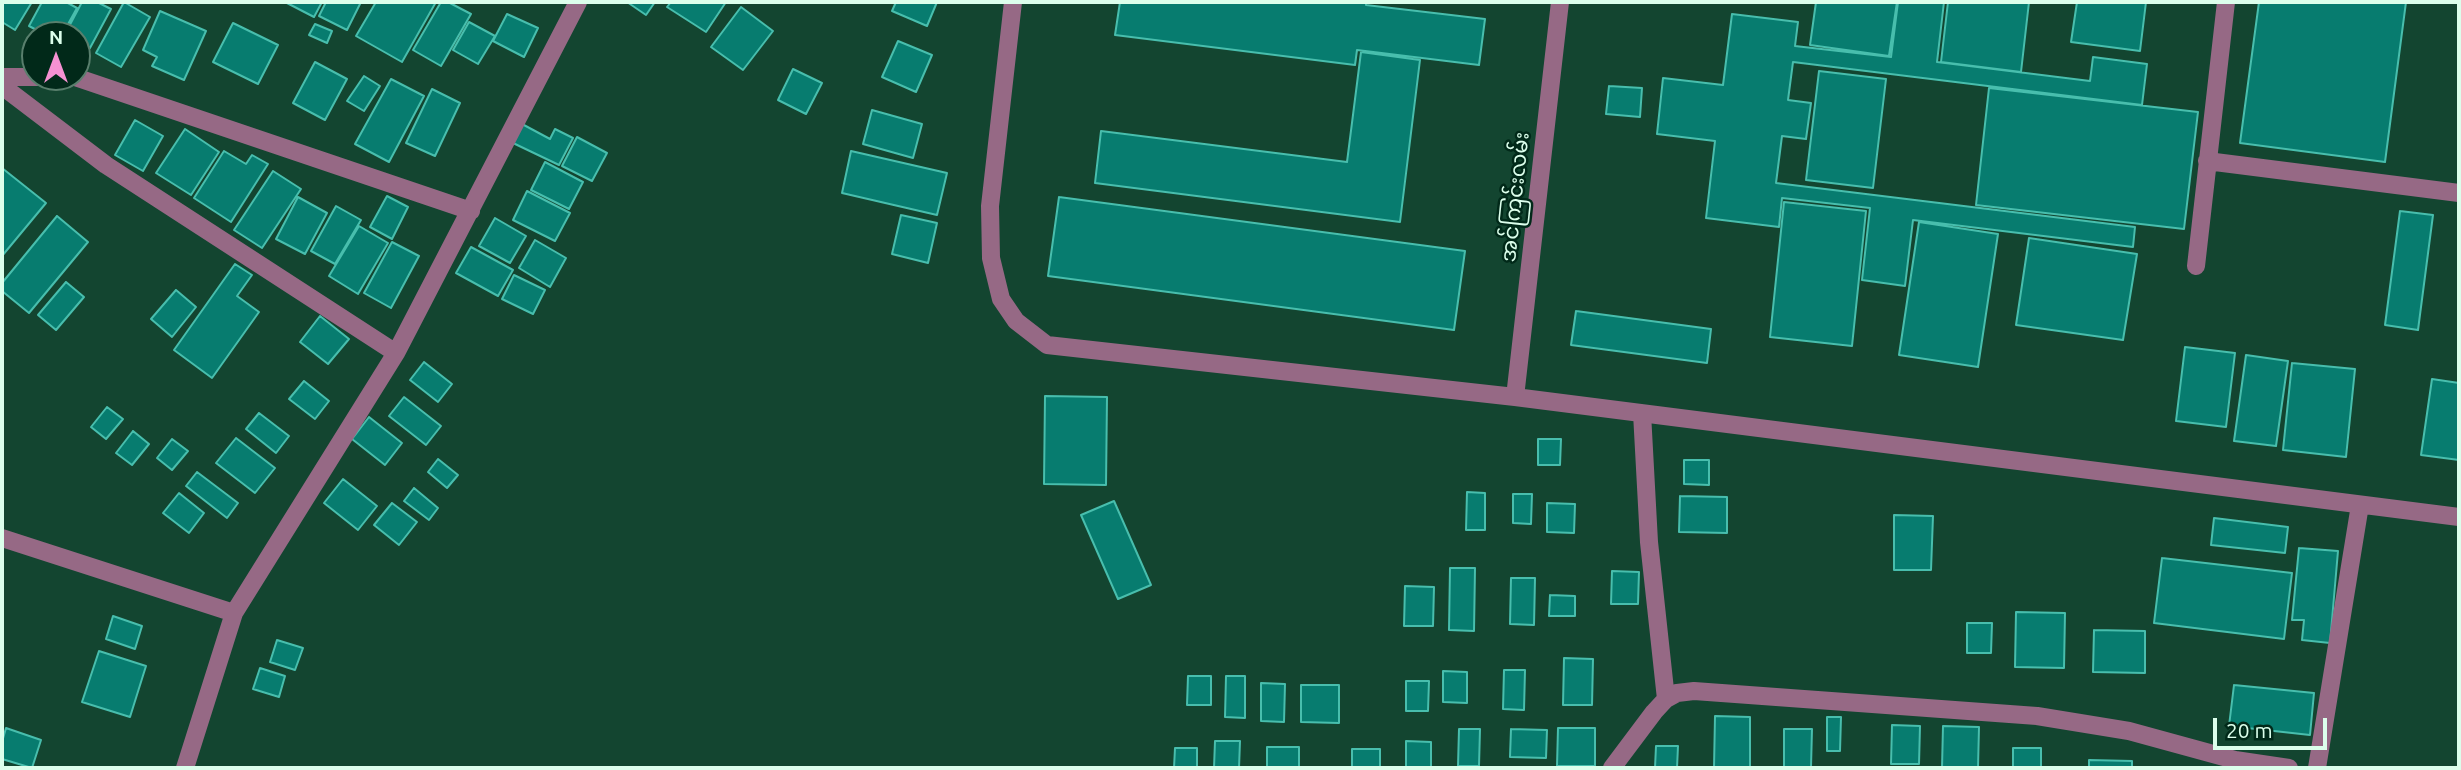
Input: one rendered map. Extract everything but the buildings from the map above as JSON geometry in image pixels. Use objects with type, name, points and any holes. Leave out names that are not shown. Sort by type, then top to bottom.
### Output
[{"type":"street","points":[[186,768],[234,613],[397,353],[578,2]]},
{"type":"street","points":[[1013,2],[990,206],[991,258],[1001,299],[1016,321],[1047,345],[1515,397],[2459,517]]},
{"type":"street","name":"အင်ကြင်းလမ်း","points":[[1515,397],[1560,2]]},
{"type":"street","points":[[2196,266],[2226,2]]},
{"type":"street","points":[[2,77],[21,77]]},
{"type":"street","points":[[91,82],[471,211]]},
{"type":"street","points":[[2,86],[106,165],[397,353]]},
{"type":"street","points":[[2207,161],[2459,193]]},
{"type":"street","points":[[1642,413],[1649,542],[1666,699]]},
{"type":"street","points":[[2317,768],[2360,505]]},
{"type":"street","points":[[2,538],[234,613]]},
{"type":"street","points":[[1612,768],[1666,699],[1677,693],[1695,691],[2037,716],[2129,731],[2235,760],[2289,768]]}]
